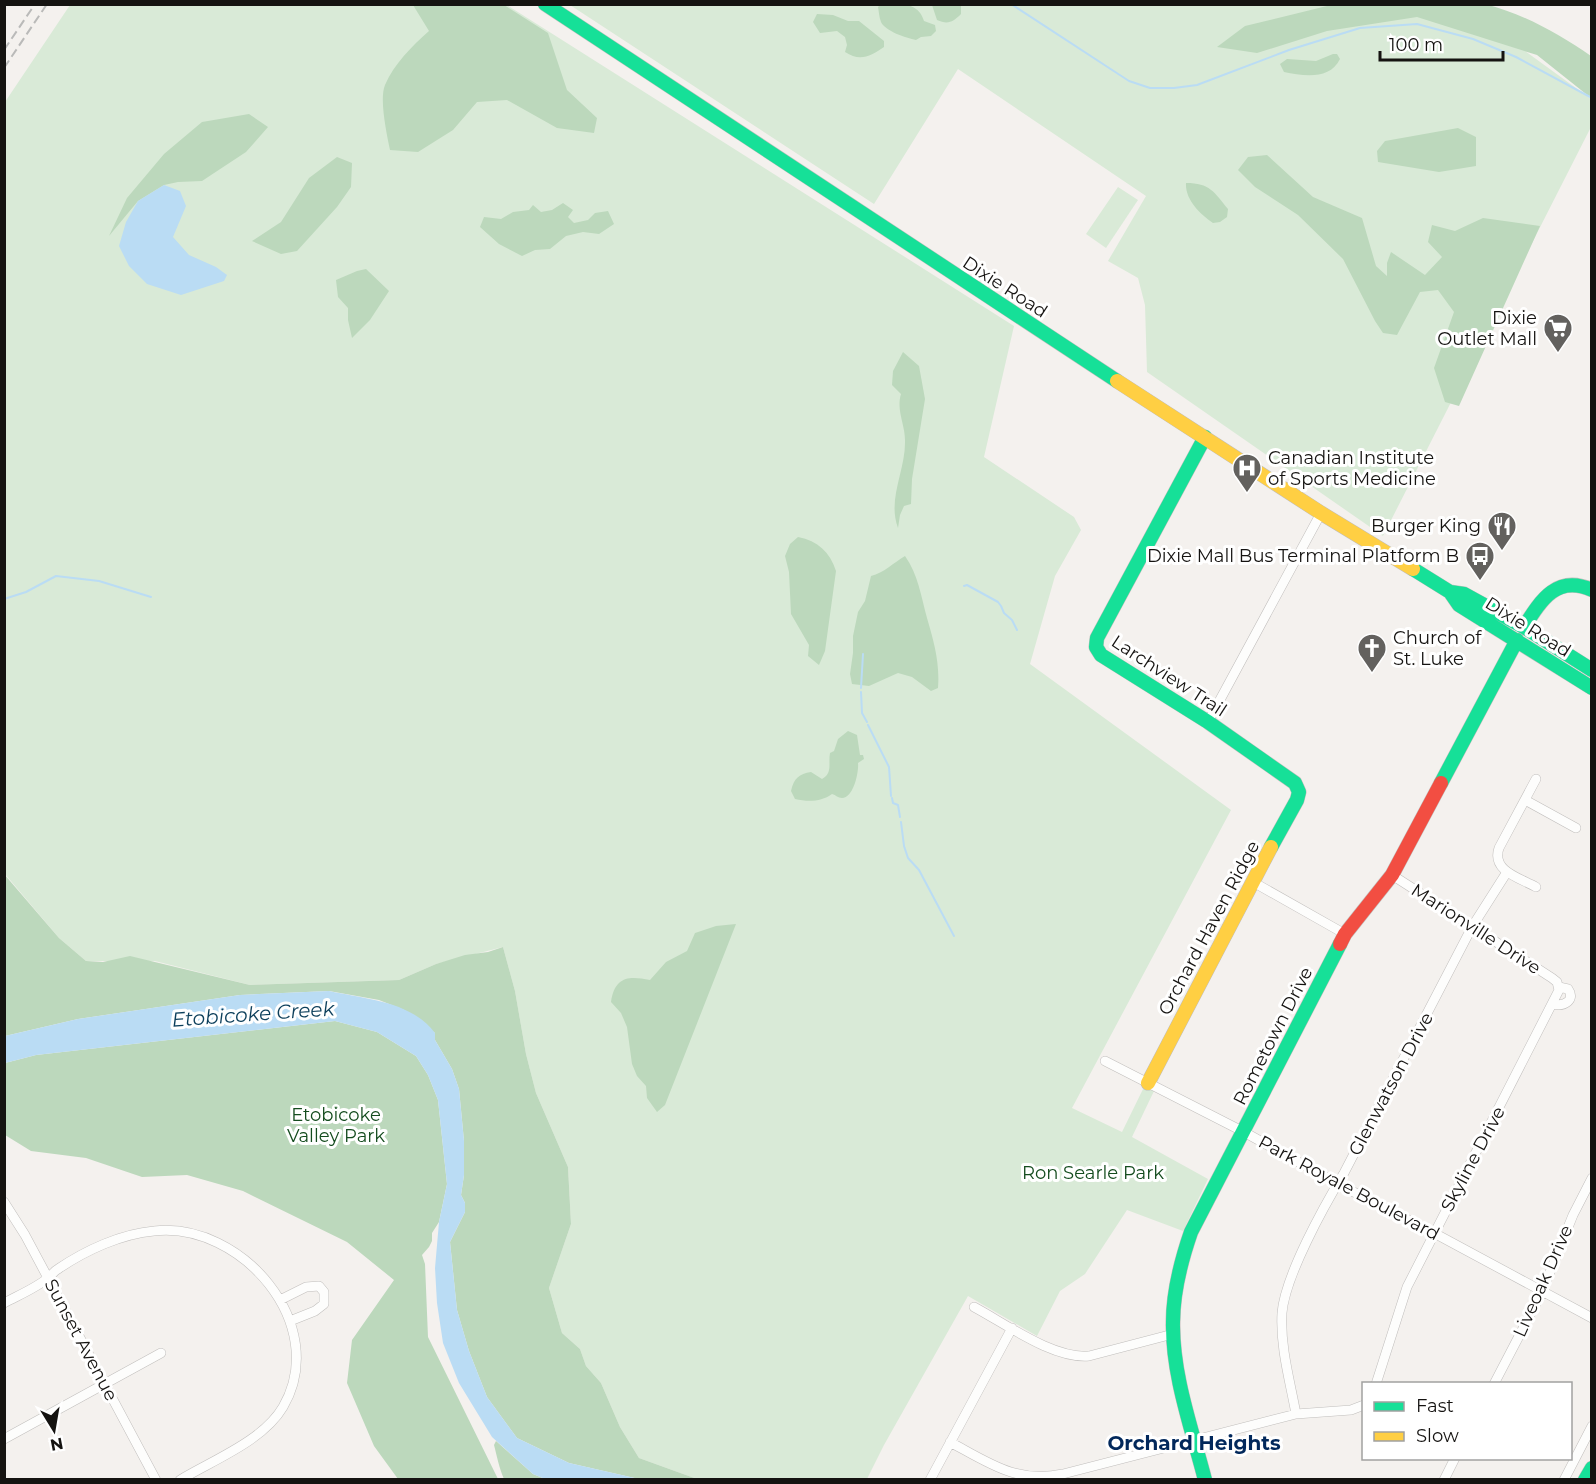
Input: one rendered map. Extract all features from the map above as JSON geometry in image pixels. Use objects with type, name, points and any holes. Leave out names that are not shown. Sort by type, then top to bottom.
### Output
[{"type":"main road","name":"Dixie Road","points":[[545,4],[991,300],[1321,513],[1450,592],[1464,594],[1524,627],[1592,670]]},
{"type":"main road","name":"Larchview Trail","points":[[1205,437],[1095,644],[1101,655],[1208,722],[1292,779],[1299,788]]},
{"type":"main road","points":[[1524,627],[1536,606],[1554,589],[1574,584],[1592,590]]},
{"type":"main road","name":"Dixie Road","points":[[1450,592],[1459,605],[1592,688]]},
{"type":"main road","name":"Rometown Drive","points":[[1205,1479],[1178,1370],[1173,1334],[1182,1257],[1188,1241],[1345,934],[1392,875],[1517,640]]},
{"type":"main road","name":"Orchard Haven Ridge","points":[[1148,1083],[1289,812],[1298,802],[1299,788]]},
{"type":"main road","points":[[1585,1479],[1592,1468]]},
{"type":"street","points":[[1208,722],[1321,513]]},
{"type":"street","points":[[1536,779],[1497,852],[1498,863],[1507,872],[1536,887]]},
{"type":"street","points":[[1526,800],[1576,828]]},
{"type":"street","name":"Glenwatson Drive","points":[[1296,1414],[1283,1346],[1282,1311],[1293,1272],[1473,927],[1507,872]]},
{"type":"street","name":"Marionville Drive","points":[[1392,875],[1554,980],[1559,986]]},
{"type":"street","points":[[1253,882],[1345,934]]},
{"type":"street","name":"Skyline Drive","points":[[1376,1382],[1407,1287],[1559,994],[1559,986]]},
{"type":"street","name":"Park Royale Boulevard","points":[[1105,1061],[1244,1132],[1592,1318]]},
{"type":"street","name":"Liveoak Drive","points":[[1495,1382],[1542,1292],[1573,1215],[1592,1178]]},
{"type":"street","name":"Sunset Avenue","points":[[4,1202],[156,1479]]},
{"type":"street","points":[[4,1303],[48,1279],[57,1269],[122,1237],[158,1230],[200,1235],[224,1245],[249,1261],[280,1300],[290,1321],[296,1361],[292,1385],[284,1406],[273,1421],[258,1435],[180,1479]]},
{"type":"street","points":[[280,1300],[306,1287],[319,1286],[324,1292],[324,1304],[315,1311],[290,1321]]},
{"type":"street","points":[[974,1307],[1052,1350],[1077,1357],[1089,1356],[1173,1334]]},
{"type":"street","points":[[930,1479],[1012,1328]]},
{"type":"street","points":[[4,1439],[161,1353]]},
{"type":"street","points":[[950,1442],[1009,1472],[1040,1477],[1063,1474],[1296,1414],[1351,1410],[1362,1406]]},
{"type":"street","points":[[1564,1479],[1592,1426]]},
{"type":"street","points":[[1444,1479],[1454,1460]]},
{"type":"green space","points":[[881,4],[900,4],[912,7],[917,10],[924,21],[935,25],[936,31],[931,36],[916,40],[896,34],[881,22],[878,7]]},
{"type":"green space","points":[[1485,4],[1514,13],[1541,26],[1591,56],[1591,98],[1537,55],[1417,17],[1327,31],[1257,53],[1217,47],[1245,26],[1331,5]]},
{"type":"green space","name":"Ron Searle Park","points":[[70,5],[507,5],[1014,326],[984,457],[1074,517],[1081,530],[1055,576],[1030,664],[1231,810],[1072,1108],[1122,1132],[1144,1087],[1154,1091],[1132,1137],[1208,1179],[1183,1231],[1127,1210],[1085,1274],[1060,1291],[1037,1336],[968,1296],[867,1479],[697,1479],[639,1458],[620,1427],[601,1383],[586,1366],[580,1349],[562,1333],[549,1288],[571,1224],[568,1167],[536,1093],[526,1054],[515,991],[503,947],[436,964],[399,980],[250,985],[155,961],[86,961],[59,938],[5,874],[5,102]]},
{"type":"green space","points":[[413,5],[504,5],[548,33],[567,90],[597,118],[594,133],[557,128],[507,100],[477,102],[453,130],[418,152],[390,150],[383,108],[383,91],[393,70],[429,31]]},
{"type":"green space","points":[[570,5],[1462,5],[1591,99],[1591,127],[1383,536],[1147,372],[1145,305],[1138,278],[1108,261],[1146,196],[958,69],[874,204]]},
{"type":"green space","points":[[932,5],[961,5],[961,14],[950,22],[941,22],[937,20]]},
{"type":"green space","points":[[817,14],[833,15],[848,21],[859,21],[884,41],[884,47],[865,57],[850,55],[845,52],[847,45],[845,37],[837,31],[820,33],[813,22]]},
{"type":"green space","points":[[1337,54],[1340,59],[1336,66],[1316,75],[1284,72],[1280,64],[1287,59],[1316,61]]},
{"type":"green space","points":[[249,114],[268,127],[246,152],[202,181],[164,185],[138,201],[109,236],[127,198],[164,154],[202,122]]},
{"type":"green space","points":[[1458,128],[1476,137],[1476,166],[1439,172],[1378,162],[1377,151],[1385,141]]},
{"type":"green space","points":[[1267,155],[1313,197],[1362,218],[1376,266],[1387,276],[1387,263],[1391,252],[1425,275],[1442,257],[1428,242],[1432,225],[1455,231],[1483,218],[1540,226],[1459,406],[1445,402],[1434,368],[1454,312],[1438,290],[1420,292],[1397,335],[1383,333],[1343,259],[1298,215],[1255,187],[1238,170],[1248,157]]},
{"type":"green space","points":[[337,157],[352,163],[351,187],[337,207],[297,251],[281,254],[252,241],[281,222],[309,178]]},
{"type":"green space","points":[[1186,183],[1194,183],[1211,190],[1228,209],[1227,217],[1220,222],[1213,223],[1203,215],[1191,201]]},
{"type":"green space","points":[[1118,187],[1138,200],[1106,248],[1086,234]]},
{"type":"green space","points":[[563,203],[573,210],[568,217],[574,223],[588,220],[595,213],[608,211],[614,224],[599,234],[583,232],[566,236],[550,249],[535,250],[522,256],[499,244],[480,227],[484,217],[501,219],[513,212],[529,210],[533,205],[541,212],[552,210]]},
{"type":"green space","points":[[366,269],[389,291],[370,320],[352,338],[348,308],[338,297],[336,280]]},
{"type":"green space","points":[[903,352],[919,366],[925,399],[912,479],[911,504],[904,506],[898,528],[895,506],[905,451],[905,434],[900,411],[901,394],[892,385],[893,371]]},
{"type":"green space","points":[[798,537],[812,541],[822,548],[836,571],[825,651],[819,665],[808,656],[809,645],[791,614],[789,572],[785,556],[790,544]]},
{"type":"green space","points":[[905,556],[916,578],[932,636],[937,661],[938,688],[931,691],[912,677],[898,673],[869,686],[852,684],[850,674],[853,636],[858,612],[865,601],[871,576]]},
{"type":"green space","points":[[848,731],[857,735],[860,755],[863,755],[864,759],[858,763],[857,778],[850,794],[839,798],[832,794],[814,801],[795,799],[791,791],[795,780],[800,775],[811,772],[822,779],[825,777],[829,771],[830,753],[834,751],[838,739]]},
{"type":"green space","points":[[4,874],[59,938],[86,961],[103,962],[130,956],[250,985],[399,980],[436,964],[503,947],[515,991],[526,1054],[536,1093],[568,1167],[571,1224],[549,1288],[562,1333],[580,1349],[586,1366],[601,1383],[620,1427],[639,1458],[697,1479],[639,1479],[569,1463],[517,1438],[487,1397],[469,1351],[457,1310],[450,1242],[465,1212],[465,1203],[461,1195],[464,1175],[464,1141],[459,1089],[452,1069],[435,1040],[435,1033],[404,1010],[379,1000],[329,991],[240,995],[78,1019],[5,1036]]},
{"type":"green space","points":[[736,924],[665,1105],[657,1112],[647,1098],[646,1086],[637,1076],[632,1064],[627,1027],[621,1013],[611,1002],[613,993],[620,983],[629,978],[650,980],[666,962],[687,951],[695,933],[716,926]]},
{"type":"green space","name":"Etobicoke Valley Park","points":[[335,1021],[377,1032],[416,1056],[428,1075],[438,1100],[447,1184],[439,1222],[432,1233],[429,1247],[422,1255],[425,1264],[428,1337],[498,1479],[398,1479],[374,1446],[347,1383],[352,1340],[394,1280],[347,1242],[243,1191],[187,1175],[142,1177],[86,1158],[31,1151],[5,1135],[5,1063],[36,1055]]},
{"type":"green space","points":[[496,1441],[533,1474],[545,1479],[504,1479],[494,1445]]},
{"type":"water","points":[[164,185],[180,191],[186,206],[173,237],[189,255],[216,267],[227,275],[224,281],[181,295],[147,284],[129,266],[119,246],[126,222],[138,201]]},
{"type":"water","name":"Etobicoke Creek","points":[[329,991],[372,999],[413,1014],[435,1033],[435,1040],[452,1069],[459,1089],[464,1141],[464,1175],[461,1195],[465,1203],[465,1212],[450,1242],[457,1310],[469,1351],[487,1397],[517,1438],[569,1463],[639,1479],[545,1479],[533,1474],[492,1437],[459,1383],[443,1343],[437,1303],[435,1268],[439,1222],[447,1184],[438,1100],[428,1075],[416,1056],[377,1032],[335,1021],[36,1055],[5,1063],[5,1036],[78,1019],[240,995]]},
{"type":"waterway","points":[[1011,4],[1129,81],[1150,88],[1197,85],[1289,50],[1360,28],[1417,24],[1473,39],[1516,57],[1592,98]]},
{"type":"waterway","points":[[4,599],[26,592],[56,576],[99,581],[151,597]]},
{"type":"waterway","points":[[964,586],[967,585],[998,602],[1017,630]]},
{"type":"waterway","points":[[861,688],[863,654]]},
{"type":"waterway","points":[[861,692],[862,713],[867,722]]},
{"type":"waterway","points":[[868,725],[889,767],[891,796]]},
{"type":"waterway","points":[[892,798],[893,803],[898,805],[900,817]]},
{"type":"waterway","points":[[901,822],[908,858],[919,870],[954,936]]},
{"type":"railway","points":[[4,50],[35,4]]},
{"type":"railway","points":[[4,68],[47,4]]},
{"type":"traffic: fast","points":[[545,4],[1117,381]]},
{"type":"traffic: fast","points":[[1205,437],[1097,638],[1096,647],[1101,655],[1208,722],[1295,783],[1299,792],[1297,800],[1271,847]]},
{"type":"traffic: fast","points":[[1413,569],[1450,592],[1464,594],[1524,627],[1592,670]]},
{"type":"traffic: fast","points":[[1524,627],[1551,592],[1569,585],[1592,590]]},
{"type":"traffic: fast","points":[[1450,592],[1459,605],[1592,688]]},
{"type":"traffic: fast","points":[[1441,783],[1517,640]]},
{"type":"traffic: fast","points":[[1205,1480],[1179,1382],[1176,1362],[1173,1310],[1181,1265],[1191,1232],[1340,944]]},
{"type":"traffic: fast","points":[[1585,1480],[1592,1468]]},
{"type":"traffic: slow","points":[[1117,381],[1321,513],[1413,569]]},
{"type":"traffic: slow","points":[[1148,1083],[1271,847]]},
{"type":"traffic: jam","points":[[1340,944],[1345,934],[1392,875],[1441,783]]},
{"type":"place","name":"Dixie Outlet Mall","points":[[1558,354]]},
{"type":"place","name":"Canadian Institute of Sports Medicine","points":[[1247,494]]},
{"type":"place","name":"Burger King","points":[[1502,552]]},
{"type":"place","name":"Dixie Mall Bus Terminal Platform B","points":[[1480,582]]},
{"type":"place","name":"Church of St. Luke","points":[[1372,674]]},
{"type":"district","name":"Orchard Heights","points":[[1194,1443]]}]
